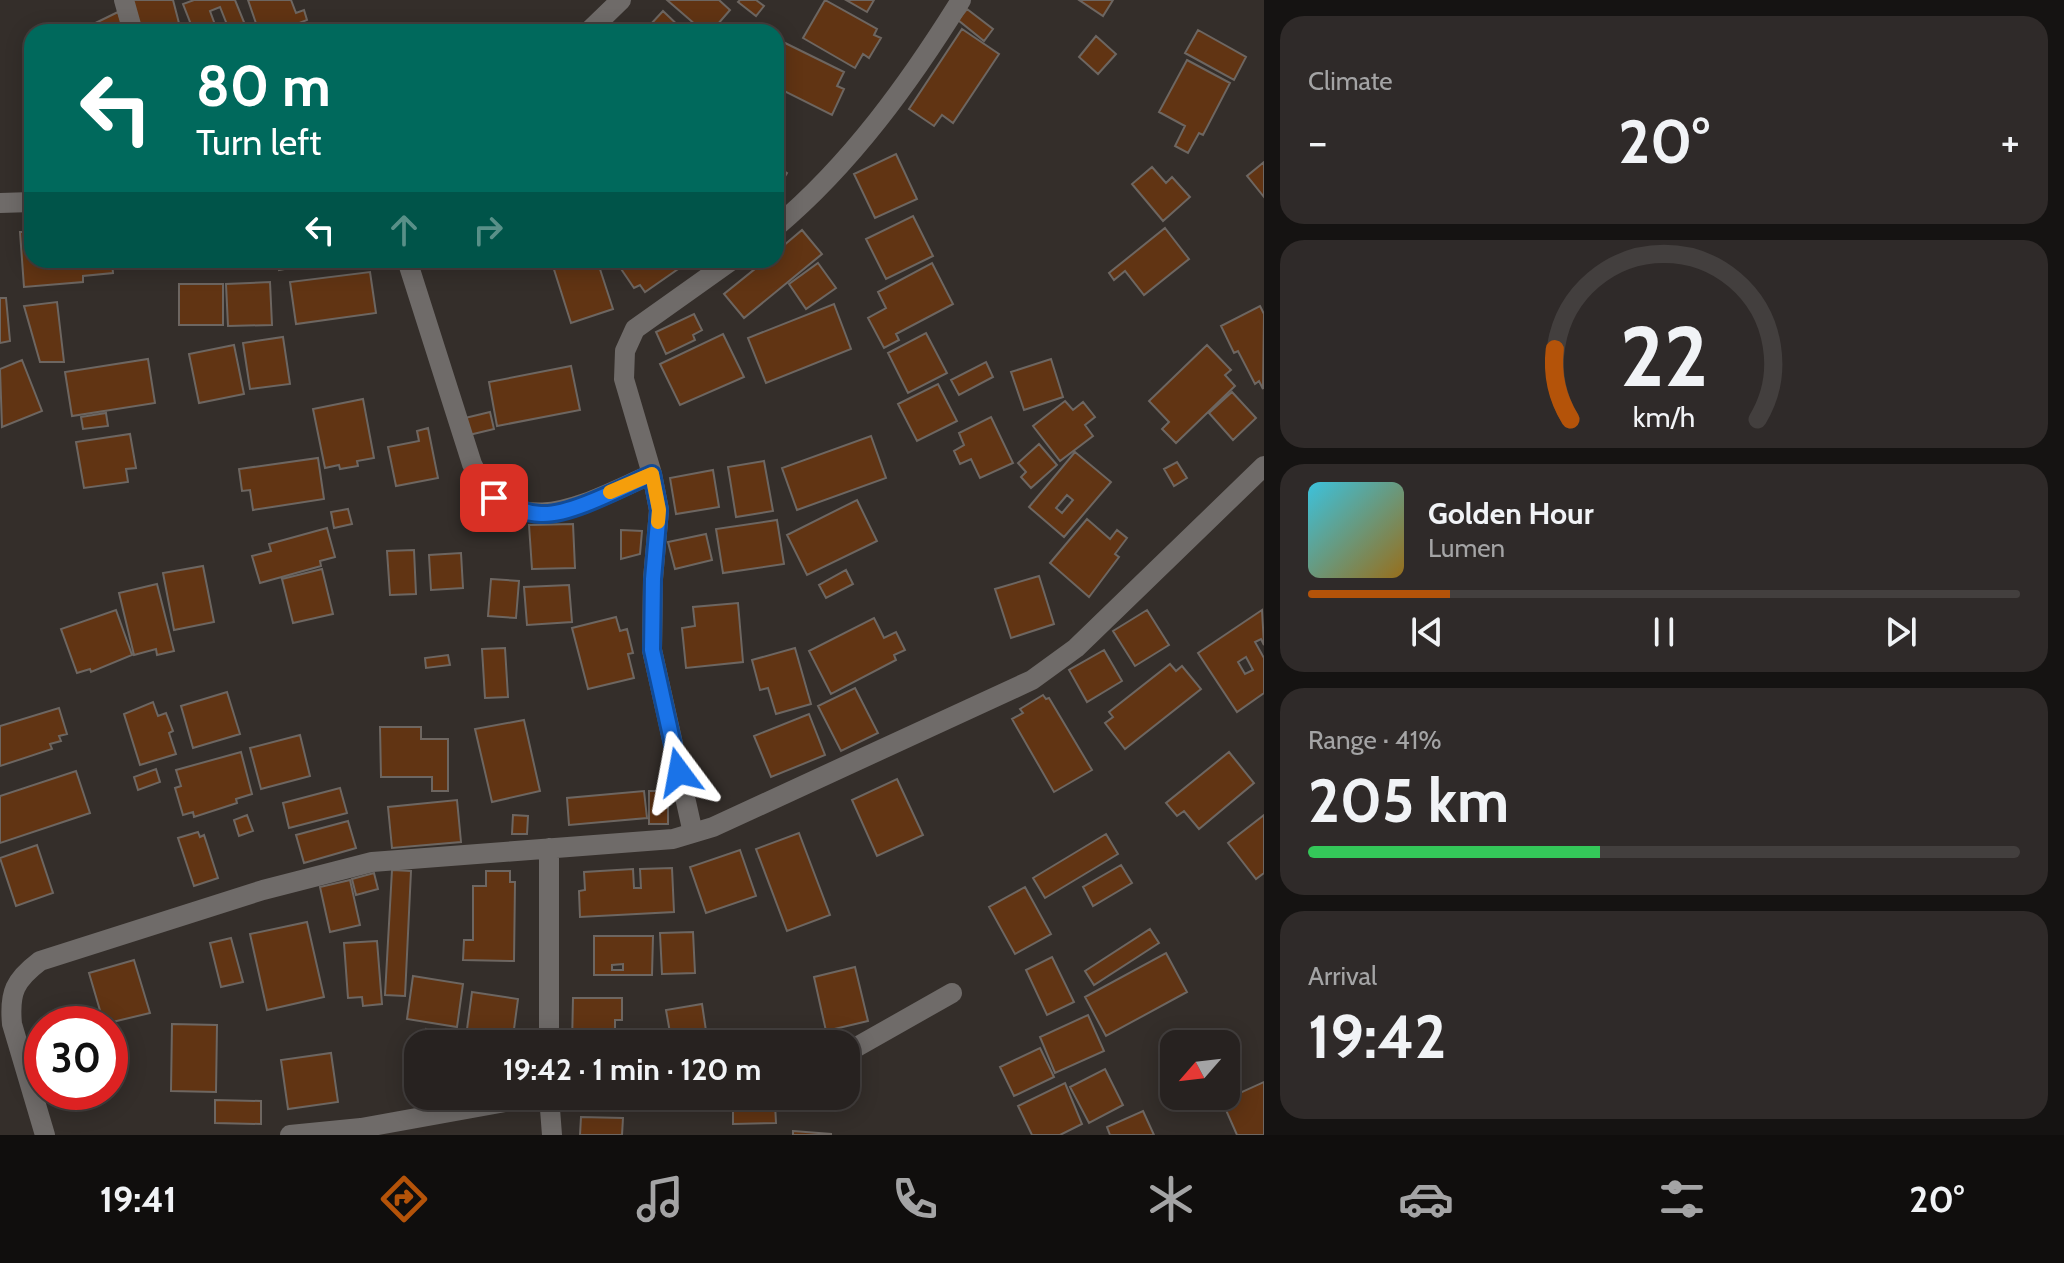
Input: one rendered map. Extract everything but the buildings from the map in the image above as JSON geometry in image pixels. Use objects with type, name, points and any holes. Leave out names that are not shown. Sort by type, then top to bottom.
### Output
[{"type":"street","points":[[124,0],[131,24]]},
{"type":"street","points":[[596,24],[621,0]]},
{"type":"street","points":[[784,219],[856,148],[933,45],[961,0]]},
{"type":"street","points":[[0,203],[24,202]]},
{"type":"street","points":[[410,268],[472,464],[482,484],[494,498],[519,510],[544,514],[565,511],[652,474]]},
{"type":"street","points":[[693,833],[652,650],[653,579],[659,510],[652,474],[624,379],[625,351],[635,329],[721,268]]},
{"type":"street","points":[[45,1135],[12,1024],[10,1006],[13,990],[23,974],[40,961],[263,890],[372,862],[673,839],[713,827],[1032,680],[1076,648],[1264,466]]},
{"type":"street","points":[[549,848],[549,1030]]},
{"type":"street","points":[[860,1045],[952,993]]},
{"type":"street","points":[[290,1135],[361,1128],[461,1110]]},
{"type":"street","points":[[550,1110],[552,1135]]},
{"type":"slow traffic","points":[[610,492],[652,474],[659,510],[658,522]]},
{"type":"route","points":[[494,498],[519,510],[544,514],[565,511],[652,474],[659,510],[653,579],[652,650],[679,772]]}]
